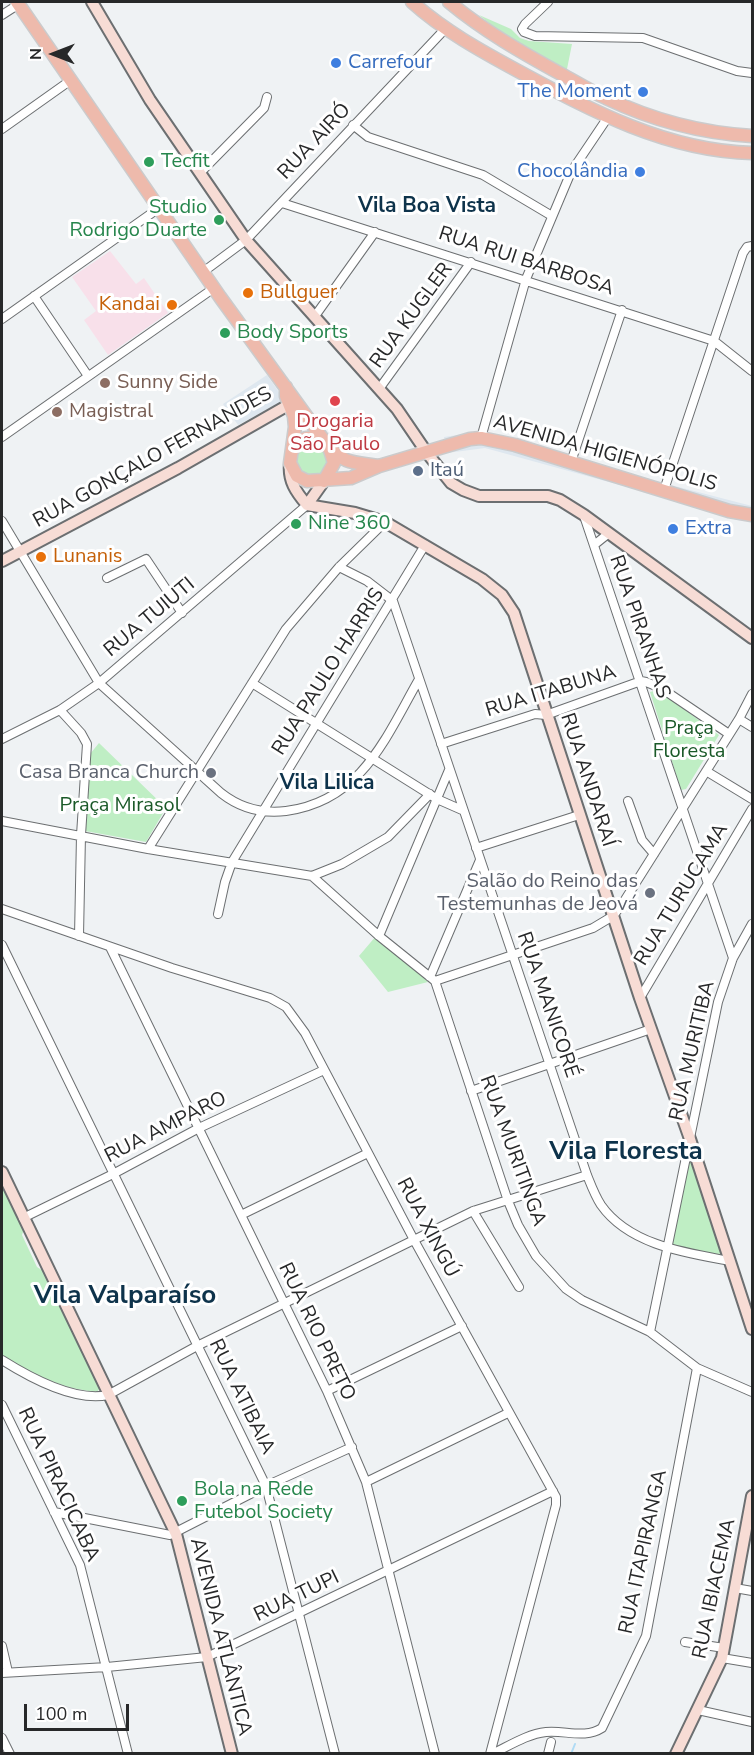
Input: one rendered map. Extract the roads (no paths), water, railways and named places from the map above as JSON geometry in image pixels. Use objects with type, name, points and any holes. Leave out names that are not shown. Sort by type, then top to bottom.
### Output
[{"type":"main road","points":[[92,2],[150,100],[246,240],[401,415],[451,483],[479,496],[548,496],[560,500],[609,533],[753,639]]},
{"type":"main road","points":[[400,2],[423,12]]},
{"type":"main road","points":[[412,2],[446,28],[505,64],[626,125],[681,143],[712,150],[753,153]]},
{"type":"main road","points":[[449,2],[510,46],[606,98],[692,128],[753,136]]},
{"type":"main road","points":[[18,3],[214,288],[286,387],[328,446],[333,455],[334,464],[307,505],[292,484],[290,477],[295,428],[286,396],[286,387]]},
{"type":"main road","points":[[290,404],[296,405],[304,412]]},
{"type":"main road","name":"RUA GONÇALO FERNANDES","points":[[2,561],[178,468],[290,404]]},
{"type":"main road","points":[[321,486],[303,480],[295,473],[291,457],[298,442],[311,438],[322,441],[328,446]]},
{"type":"main road","name":"AVENIDA HIGIENÓPOLIS","points":[[321,486],[458,441],[481,438],[515,445],[729,511],[753,515]]},
{"type":"main road","name":"AVENIDA HIGIENÓPOLIS","points":[[328,446],[348,460],[379,466]]},
{"type":"main road","points":[[321,486],[326,504],[335,509]]},
{"type":"main road","name":"RUA ANDARAÍ","points":[[307,505],[335,509],[385,522],[483,579],[502,595],[514,613],[640,998],[753,1329]]},
{"type":"main road","name":"AVENIDA ATLÂNTICA","points":[[2,1172],[176,1534],[232,1754]]},
{"type":"main road","name":"RUA IBIACEMA","points":[[676,1754],[723,1653],[750,1524],[753,1496]]},
{"type":"street","points":[[548,2],[522,28],[524,32],[534,36],[643,38],[737,71],[753,73]]},
{"type":"street","points":[[2,15],[18,3]]},
{"type":"street","name":"RUA AIRÓ","points":[[203,272],[246,240],[446,28]]},
{"type":"street","points":[[2,129],[71,80]]},
{"type":"street","points":[[200,173],[264,108],[267,97]]},
{"type":"street","points":[[481,438],[526,279],[570,172],[608,117]]},
{"type":"street","points":[[353,125],[368,137],[483,175],[552,216]]},
{"type":"street","name":"RUA RUI BARBOSA","points":[[282,203],[526,279],[714,341],[753,371]]},
{"type":"street","points":[[2,319],[159,208]]},
{"type":"street","points":[[315,316],[375,232]]},
{"type":"street","points":[[664,490],[743,253],[750,247]]},
{"type":"street","name":"RUA KUGLER","points":[[379,389],[471,262]]},
{"type":"street","points":[[2,438],[214,288]]},
{"type":"street","points":[[34,296],[88,376]]},
{"type":"street","points":[[571,462],[622,310]]},
{"type":"street","name":"RUA TUIUTI","points":[[2,739],[60,710],[99,683],[307,505]]},
{"type":"street","name":"RUA PIRANHAS","points":[[584,515],[733,958]]},
{"type":"street","points":[[2,520],[99,683],[228,799],[242,806],[262,812],[302,808],[324,800],[354,781],[373,759],[418,681]]},
{"type":"street","points":[[148,849],[295,616],[339,567],[385,522]]},
{"type":"street","name":"RUA PIRANHAS","points":[[594,546],[609,533]]},
{"type":"street","name":"RUA PAULO HARRIS","points":[[218,914],[232,862],[393,602],[425,545]]},
{"type":"street","points":[[107,578],[146,559],[182,613]]},
{"type":"street","points":[[339,567],[367,581],[393,602]]},
{"type":"street","name":"RUA MANICORÉ","points":[[393,602],[587,1175],[600,1203],[609,1215],[640,1238],[668,1248],[730,1261]]},
{"type":"street","name":"RUA ITABUNA","points":[[441,744],[535,714],[546,715],[641,681],[662,688],[729,734]]},
{"type":"street","points":[[252,684],[434,796],[462,810]]},
{"type":"street","points":[[433,979],[593,928],[613,916],[624,903],[753,693]]},
{"type":"street","points":[[60,710],[81,733],[87,744],[81,835],[79,936]]},
{"type":"street","points":[[739,718],[753,727]]},
{"type":"street","points":[[380,936],[434,796],[448,770]]},
{"type":"street","points":[[706,771],[753,799]]},
{"type":"street","points":[[312,876],[342,864],[388,837],[434,796]]},
{"type":"street","points":[[628,801],[642,840],[647,849],[654,854]]},
{"type":"street","name":"RUA TURUCAMA","points":[[640,998],[753,809]]},
{"type":"street","points":[[476,848],[579,815]]},
{"type":"street","points":[[2,821],[148,849],[312,876],[433,979]]},
{"type":"street","points":[[433,979],[480,860]]},
{"type":"street","name":"RUA XINGÚ","points":[[2,909],[172,968],[259,994],[280,1003],[292,1013],[306,1033],[414,1240],[553,1491]]},
{"type":"street","name":"RUA MURITIBA","points":[[650,1332],[718,1002],[733,958],[753,924]]},
{"type":"street","name":"RUA ATIBAIA","points":[[2,945],[266,1486],[335,1754]]},
{"type":"street","name":"RUA RIO PRETO","points":[[110,946],[285,1304],[352,1447],[366,1482],[435,1754]]},
{"type":"street","name":"RUA MURITINGA","points":[[433,979],[508,1201],[518,1225],[536,1256],[566,1289],[582,1300],[650,1332],[697,1368],[753,1392]]},
{"type":"street","points":[[471,1091],[651,1029]]},
{"type":"street","name":"RUA AMPARO","points":[[23,1218],[199,1128],[324,1070]]},
{"type":"street","points":[[242,1215],[368,1153]]},
{"type":"street","points":[[2,1360],[30,1377],[59,1389],[76,1393],[108,1395],[197,1346],[473,1211],[587,1175]]},
{"type":"street","points":[[473,1211],[519,1287]]},
{"type":"street","points":[[327,1391],[462,1326]]},
{"type":"street","name":"RUA ITAPIRANGA","points":[[491,1754],[536,1734],[547,1732],[586,1734],[602,1728],[646,1636],[697,1368]]},
{"type":"street","name":"RUA PIRACICABA","points":[[2,1405],[80,1565],[128,1754]]},
{"type":"street","points":[[366,1482],[508,1413]]},
{"type":"street","points":[[54,1512],[165,1535],[176,1534],[266,1486],[352,1447]]},
{"type":"street","points":[[491,1754],[556,1505],[553,1491]]},
{"type":"street","name":"RUA TUPI","points":[[4,1673],[106,1667],[207,1657],[553,1491]]},
{"type":"street","points":[[735,1588],[753,1591]]},
{"type":"street","points":[[685,1642],[753,1663]]},
{"type":"street","points":[[2,1646],[4,1673]]},
{"type":"street","points":[[698,1710],[753,1722]]},
{"type":"street","points":[[2,1738],[10,1754]]},
{"type":"street","points":[[548,1754],[551,1742]]},
{"type":"waterway","points":[[571,1754],[575,1744]]},
{"type":"place","name":"Carrefour","points":[[336,63]]},
{"type":"place","name":"The Moment","points":[[643,92]]},
{"type":"place","name":"Tecfit","points":[[149,162]]},
{"type":"place","name":"Chocolândia","points":[[640,172]]},
{"type":"place","name":"Studio Rodrigo Duarte","points":[[219,220]]},
{"type":"place","name":"Bullguer","points":[[248,293]]},
{"type":"place","name":"Kandai","points":[[172,305]]},
{"type":"place","name":"Body Sports","points":[[225,333]]},
{"type":"place","name":"Sunny Side","points":[[105,383]]},
{"type":"place","name":"Drogaria São Paulo","points":[[335,401]]},
{"type":"place","name":"Magistral","points":[[57,412]]},
{"type":"place","name":"Itaú","points":[[418,471]]},
{"type":"place","name":"Nine 360","points":[[296,524]]},
{"type":"place","name":"Extra","points":[[673,529]]},
{"type":"place","name":"Lunanis","points":[[41,557]]},
{"type":"place","name":"Casa Branca Church","points":[[211,773]]},
{"type":"place","name":"Salão do Reino das Testemunhas de Jeová","points":[[650,893]]},
{"type":"place","name":"Bola na Rede Futebol Society","points":[[182,1501]]},
{"type":"district","name":"Vila Boa Vista","points":[[427,207]]},
{"type":"district","name":"Vila Lilica","points":[[327,784]]},
{"type":"district","name":"Vila Floresta","points":[[626,1153]]},
{"type":"district","name":"Vila Valparaíso","points":[[125,1297]]},
{"type":"park label","name":"Praça Floresta","points":[[689,740]]},
{"type":"park label","name":"Praça Mirasol","points":[[120,806]]}]
